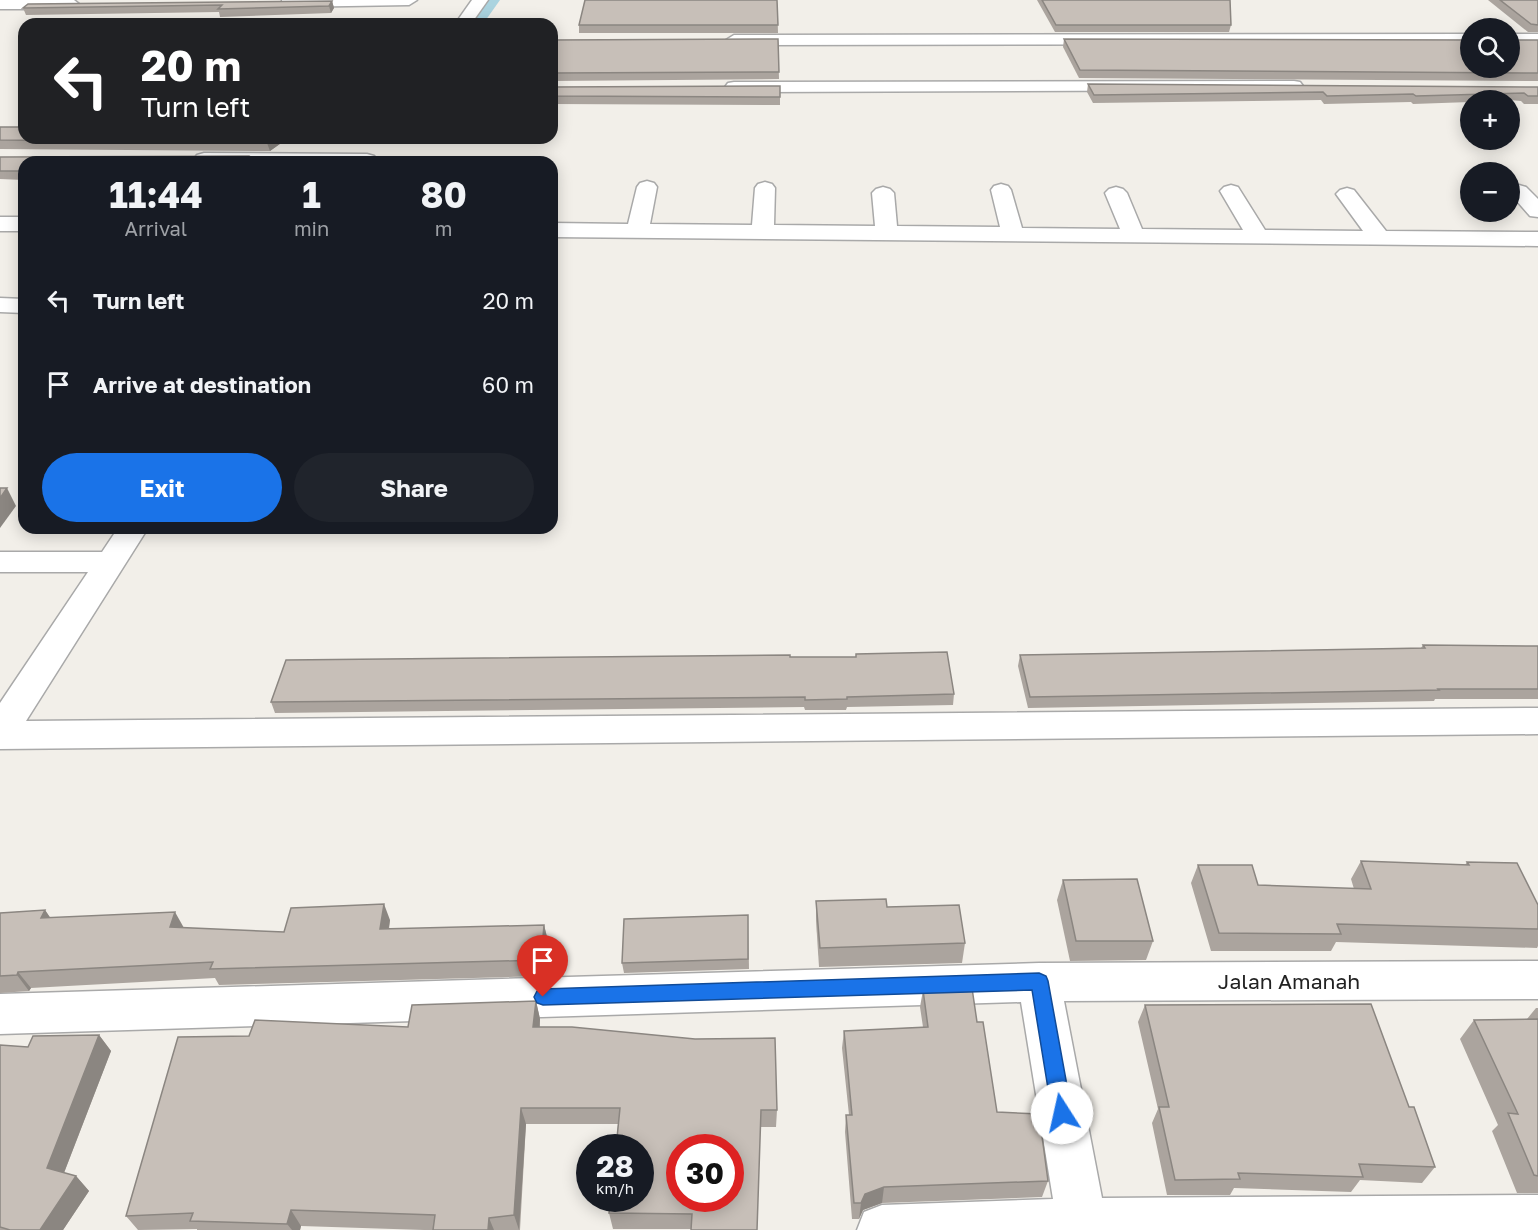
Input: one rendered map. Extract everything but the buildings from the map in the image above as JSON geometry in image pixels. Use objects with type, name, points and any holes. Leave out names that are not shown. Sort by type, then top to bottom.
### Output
[{"type":"street","points":[[274,2],[409,0]]},
{"type":"street","points":[[467,18],[480,0]]},
{"type":"street","points":[[0,4],[83,4]]},
{"type":"street","points":[[719,40],[1460,39]]},
{"type":"street","points":[[1520,39],[1538,39]]},
{"type":"street","points":[[717,87],[1310,86]]},
{"type":"street","points":[[638,230],[647,187]]},
{"type":"street","points":[[763,232],[765,188]]},
{"type":"street","points":[[1001,190],[1013,234]]},
{"type":"street","points":[[1231,191],[1258,237]]},
{"type":"street","points":[[1520,192],[1538,211]]},
{"type":"street","points":[[1116,193],[1134,235]]},
{"type":"street","points":[[883,194],[887,233]]},
{"type":"street","points":[[1347,194],[1380,238]]},
{"type":"street","points":[[0,224],[18,224]]},
{"type":"street","points":[[558,230],[1538,239]]},
{"type":"street","points":[[0,305],[18,306]]},
{"type":"street","points":[[2,726],[130,534]]},
{"type":"street","points":[[0,562],[112,562]]},
{"type":"street","points":[[2,726],[1538,721]]},
{"type":"street","name":"Jalan Amanah","points":[[0,1014],[1039,981],[1538,980]]},
{"type":"street","points":[[1039,981],[1082,1227]]},
{"type":"street","points":[[882,1230],[1538,1220]]},
{"type":"waterway","points":[[476,18],[490,0]]},
{"type":"route","points":[[543,997],[1039,981],[1062,1113]]}]
